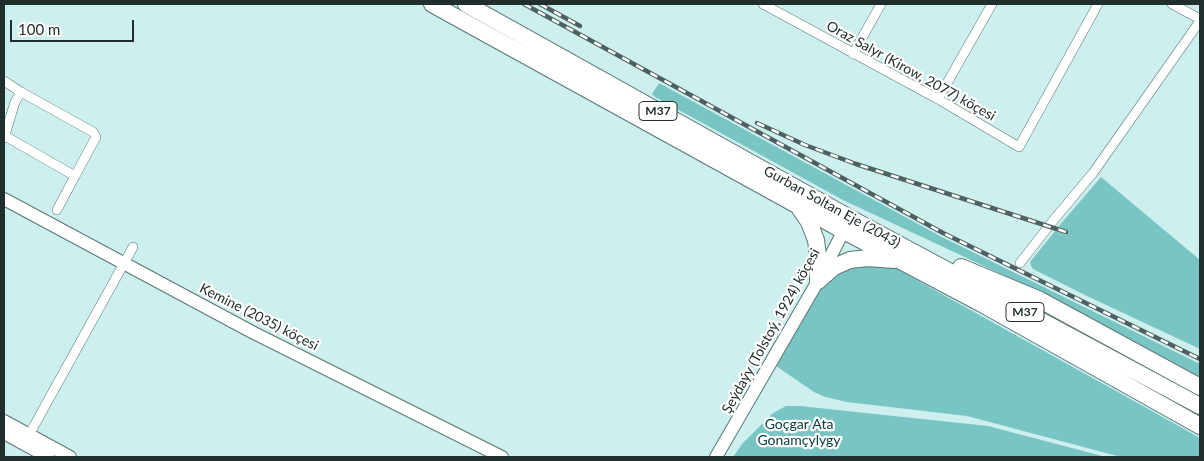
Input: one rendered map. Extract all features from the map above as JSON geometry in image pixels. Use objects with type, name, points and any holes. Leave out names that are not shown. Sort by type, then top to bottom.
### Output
[{"type":"highway","name":"Gurban Soltan Eje (2043)","points":[[432,4],[794,202],[847,224],[877,231],[1200,406]]},
{"type":"highway","name":"Gurban Soltan Eje (2043)","points":[[466,4],[847,224],[899,260],[982,304],[1200,426]]},
{"type":"highway","points":[[794,202],[806,216],[816,240],[818,281]]},
{"type":"highway","points":[[877,231],[1040,300],[1200,386]]},
{"type":"highway","name":"Gurban Soltan Eje (2043)","points":[[818,281],[834,267],[850,260],[868,258],[899,260]]},
{"type":"street","name":"Oraz Salyr (Kirow, 2077) köçesi","points":[[766,4],[1019,147],[1098,4]]},
{"type":"street","points":[[853,54],[881,4]]},
{"type":"street","points":[[938,100],[992,4]]},
{"type":"street","points":[[1020,263],[1048,226],[1093,173],[1200,20],[1172,4]]},
{"type":"street","points":[[4,81],[96,134],[76,176],[56,210]]},
{"type":"street","points":[[21,92],[15,102],[4,137],[76,176]]},
{"type":"street","name":"Kemine (2035) köçesi","points":[[4,199],[252,332],[502,457]]},
{"type":"street","name":"Şeýdaýy (Tolstoý, 1924) köçesi","points":[[716,457],[818,281],[847,224]]},
{"type":"street","points":[[29,435],[133,247]]},
{"type":"street","points":[[4,421],[70,457]]},
{"type":"street","points":[[4,433],[48,457]]},
{"type":"green space","points":[[659,83],[942,237],[1200,364],[1200,379],[1035,290],[843,200],[655,97],[652,94]]},
{"type":"green space","points":[[1101,177],[1200,260],[1200,349],[1087,296],[1033,269],[1031,266],[1030,262],[1055,231],[1066,235],[1068,231],[1058,227]]},
{"type":"green space","points":[[859,265],[888,265],[895,268],[1200,438],[1200,457],[1121,457],[967,416],[847,402],[825,397],[814,392],[776,366],[819,291],[828,281],[846,270]]},
{"type":"green space","name":"Goçgar Ata Gonamçylygy","points":[[786,406],[988,426],[1106,457],[733,457],[742,444],[773,413]]},
{"type":"railway","points":[[524,4],[943,233],[1200,359]]},
{"type":"railway","points":[[540,4],[580,26]]},
{"type":"railway","points":[[757,123],[805,145],[856,164],[1066,232]]}]
